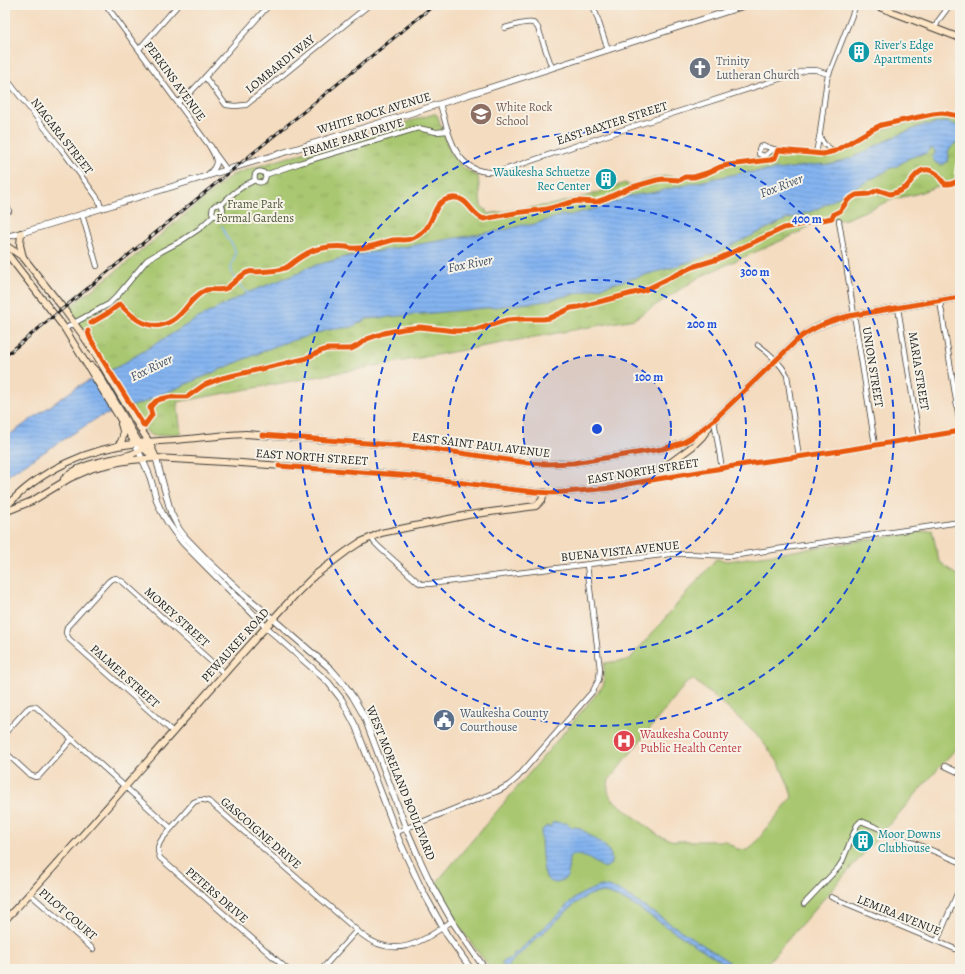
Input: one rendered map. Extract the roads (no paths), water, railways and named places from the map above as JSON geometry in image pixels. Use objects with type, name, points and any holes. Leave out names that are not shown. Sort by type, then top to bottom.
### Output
[{"type":"main road","points":[[874,5],[960,38]]},
{"type":"main road","points":[[20,233],[22,257]]},
{"type":"main road","name":"WEST MORELAND BOULEVARD","points":[[5,245],[22,257],[74,323],[149,442],[156,458]]},
{"type":"main road","points":[[5,251],[36,290],[65,330],[81,356],[96,375],[141,450],[156,458]]},
{"type":"main road","points":[[36,290],[44,284]]},
{"type":"main road","name":"EAST SAINT PAUL AVENUE","points":[[137,443],[246,434],[419,446],[529,463],[562,464],[662,449],[691,438],[714,420],[802,336],[822,324],[834,319],[960,297]]},
{"type":"main road","points":[[115,447],[122,442],[123,439],[122,417]]},
{"type":"main road","name":"EAST NORTH STREET","points":[[5,512],[32,501],[70,478],[93,468],[119,462],[156,458],[413,476],[508,489],[544,492],[612,488],[649,476],[683,454],[702,437],[714,420]]},
{"type":"main road","points":[[58,485],[70,473],[91,464],[141,450],[147,446],[149,442]]},
{"type":"main road","points":[[5,508],[24,489],[65,463],[94,452],[137,443]]},
{"type":"main road","name":"PEWAUKEE ROAD","points":[[5,920],[126,787],[273,619],[306,584],[324,568],[353,547],[371,537],[387,531],[445,519],[536,506],[542,500],[544,492]]},
{"type":"street","name":"PERKINS AVENUE","points":[[106,5],[227,170]]},
{"type":"street","points":[[139,49],[178,5]]},
{"type":"street","points":[[178,102],[188,95],[205,78],[269,5]]},
{"type":"street","name":"LOMBARDI WAY","points":[[205,78],[226,104],[235,106],[246,105],[369,5]]},
{"type":"street","points":[[593,5],[608,50]]},
{"type":"street","name":"WHITE ROCK AVENUE","points":[[5,237],[440,104],[748,5]]},
{"type":"street","points":[[816,153],[828,74],[856,5]]},
{"type":"street","points":[[936,28],[938,21],[950,5]]},
{"type":"street","points":[[505,28],[525,23],[535,24],[538,28],[552,68]]},
{"type":"street","name":"EAST BAXTER STREET","points":[[440,104],[448,130],[459,157],[476,170],[492,172],[501,171],[807,70],[816,70],[828,74]]},
{"type":"street","name":"NIAGARA STREET","points":[[5,77],[96,196],[101,208]]},
{"type":"street","points":[[773,149],[828,153],[835,151],[881,125],[933,114],[942,113],[960,116]]},
{"type":"street","name":"FRAME PARK DRIVE","points":[[255,180],[255,174],[258,172],[266,175],[300,163],[418,128],[436,132],[448,130]]},
{"type":"street","points":[[820,133],[824,144],[828,148],[835,151]]},
{"type":"street","points":[[206,176],[213,171],[216,164],[216,158],[210,146]]},
{"type":"street","name":"FRAME PARK DRIVE","points":[[65,330],[74,323],[109,304],[147,260],[199,229],[214,215],[216,216],[221,214],[223,209],[221,205],[234,193],[246,184],[255,180],[257,182],[262,182],[266,175]]},
{"type":"street","points":[[5,202],[9,211]]},
{"type":"street","points":[[82,214],[97,266]]},
{"type":"street","name":"UNION STREET","points":[[840,221],[875,445]]},
{"type":"street","points":[[940,301],[960,425]]},
{"type":"street","name":"MARIA STREET","points":[[898,308],[919,437]]},
{"type":"street","points":[[758,345],[776,360],[786,375],[799,457]]},
{"type":"street","points":[[714,420],[722,469]]},
{"type":"street","name":"EAST NORTH STREET","points":[[628,484],[960,431]]},
{"type":"street","name":"WEST MORELAND BOULEVARD","points":[[141,450],[158,503],[171,529],[266,627],[328,682],[350,714],[413,871],[443,928],[471,969]]},
{"type":"street","name":"WEST MORELAND BOULEVARD","points":[[156,458],[171,513],[185,537],[247,597],[331,669],[353,697],[364,716],[406,828],[423,866],[452,921],[485,969]]},
{"type":"street","name":"BUENA VISTA AVENUE","points":[[371,537],[380,548],[418,582],[427,584],[670,554],[731,556],[960,522]]},
{"type":"street","points":[[397,832],[498,791],[509,785],[517,778],[593,691],[599,680],[600,669],[587,565]]},
{"type":"street","name":"MOREY STREET","points":[[66,633],[67,627],[109,580],[115,578],[119,579],[225,674]]},
{"type":"street","name":"PALMER STREET","points":[[66,633],[69,638],[173,732]]},
{"type":"street","points":[[295,652],[302,644]]},
{"type":"street","points":[[337,694],[346,687]]},
{"type":"street","points":[[5,733],[27,709],[31,706],[36,707],[171,828]]},
{"type":"street","points":[[5,752],[30,775],[35,777],[38,776],[72,739]]},
{"type":"street","points":[[945,766],[960,772]]},
{"type":"street","name":"GASCOIGNE DRIVE","points":[[171,828],[194,802],[198,800],[210,802],[356,930],[374,943],[398,948],[407,946],[419,942],[452,921]]},
{"type":"street","points":[[804,904],[838,868],[861,821],[960,862]]},
{"type":"street","name":"PETERS DRIVE","points":[[171,828],[158,845],[158,854],[160,858],[287,969]]},
{"type":"street","points":[[413,871],[423,866]]},
{"type":"street","points":[[937,941],[960,887]]},
{"type":"street","name":"PILOT COURT","points":[[30,894],[93,949]]},
{"type":"street","name":"LEMIRA AVENUE","points":[[831,897],[960,951]]},
{"type":"street","points":[[322,969],[356,930]]},
{"type":"water","name":"Fox River","points":[[945,122],[960,126],[960,144],[955,143],[950,149],[948,152],[949,158],[946,163],[941,165],[935,162],[932,156],[935,154],[935,151],[930,149],[925,154],[909,158],[815,210],[785,220],[715,253],[674,267],[591,290],[540,302],[367,319],[352,327],[328,330],[278,345],[142,403],[99,417],[5,477],[5,438],[77,387],[119,366],[198,318],[249,292],[299,273],[306,268],[349,256],[509,229],[522,225],[531,225],[561,215],[567,216],[598,208],[628,196],[651,193],[741,173],[833,164],[854,157],[891,138],[926,124],[928,125]]},
{"type":"water","points":[[552,823],[566,823],[571,827],[579,828],[603,844],[611,855],[610,865],[604,868],[588,858],[579,855],[571,855],[566,878],[557,883],[548,880],[545,873],[542,855],[541,833],[547,826],[551,826]]},
{"type":"water","points":[[602,886],[617,889],[740,969],[733,969],[628,902],[603,893],[591,894],[575,904],[506,968],[501,963],[513,957],[514,953],[517,953],[569,903],[584,893]]},
{"type":"waterway","points":[[222,226],[235,251],[231,268],[233,276],[249,294]]},
{"type":"railway","points":[[5,356],[434,5]]},
{"type":"place","name":"River's Edge Apartments","points":[[859,52]]},
{"type":"place","name":"Trinity Lutheran Church","points":[[700,68]]},
{"type":"place","name":"White Rock School","points":[[481,114]]},
{"type":"place","name":"Waukesha Schuetze Rec Center","points":[[606,179]]},
{"type":"place","name":"Waukesha County Courthouse","points":[[444,720]]},
{"type":"place","name":"Waukesha County Public Health Center","points":[[624,741]]},
{"type":"place","name":"Moor Downs Clubhouse","points":[[863,841]]},
{"type":"park label","name":"Frame Park Formal Gardens","points":[[255,211]]}]
